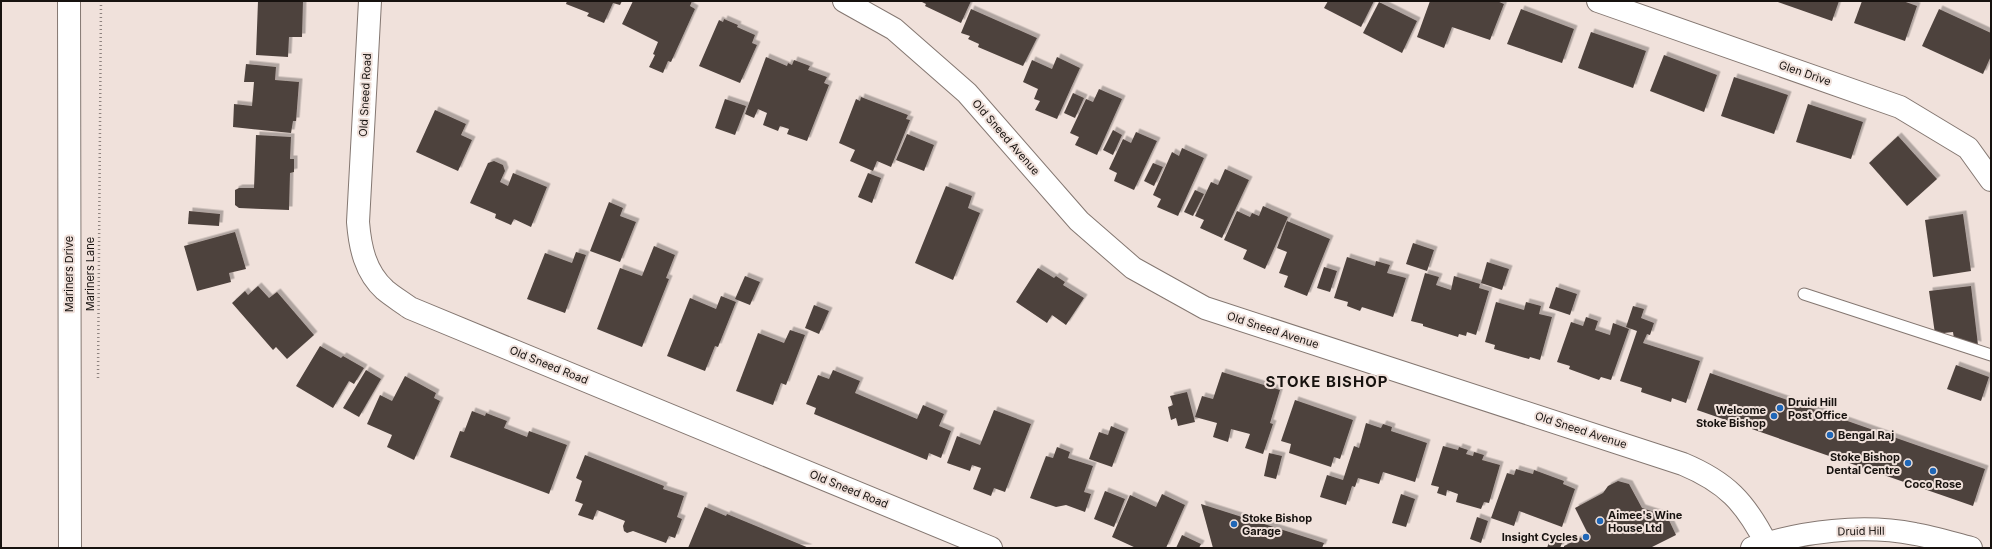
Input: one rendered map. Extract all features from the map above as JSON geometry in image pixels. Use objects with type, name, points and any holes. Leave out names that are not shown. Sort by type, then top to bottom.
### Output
[{"type":"street","name":"Mariners Drive","points":[[69,1],[70,548]]},
{"type":"street","name":"Old Sneed Road","points":[[370,1],[358,222],[360,248],[371,273],[384,289],[410,308],[991,548]]},
{"type":"street","name":"Old Sneed Avenue","points":[[844,1],[894,29],[967,93],[1079,221],[1133,268],[1205,308],[1683,464],[1706,473],[1732,494],[1748,512],[1758,546]]},
{"type":"street","name":"Glen Drive","points":[[1598,1],[1900,107],[1968,148],[1991,180]]},
{"type":"street","name":"Druid Hill","points":[[1758,546],[1790,536],[1823,532],[1880,530],[1915,534],[1971,548]]},
{"type":"lane","points":[[1804,294],[1991,355]]},
{"type":"path","name":"Mariners Lane","points":[[98,382],[101,1]]},
{"type":"building","points":[[258,1],[303,1],[302,37],[289,37],[288,57],[256,55]]},
{"type":"building","points":[[567,1],[622,1],[620,5],[613,3],[604,23],[587,16],[589,13],[566,4]]},
{"type":"building","points":[[633,1],[692,1],[690,6],[695,9],[671,62],[668,61],[663,73],[649,67],[655,55],[653,54],[658,42],[622,24]]},
{"type":"building","points":[[920,1],[971,1],[961,23],[925,6],[926,4]]},
{"type":"building","points":[[1328,1],[1374,1],[1361,27],[1324,8]]},
{"type":"building","points":[[1430,1],[1497,1],[1504,4],[1490,40],[1452,27],[1444,48],[1417,37]]},
{"type":"building","points":[[1775,1],[1839,1],[1832,21]]},
{"type":"building","points":[[1862,1],[1903,1],[1917,6],[1905,41],[1854,23]]},
{"type":"building","points":[[1379,2],[1417,21],[1402,53],[1363,33]]},
{"type":"building","points":[[971,9],[1037,38],[1023,66],[978,47],[979,44],[968,39],[970,36],[961,33]]},
{"type":"building","points":[[1521,9],[1574,29],[1562,63],[1507,44]]},
{"type":"building","points":[[1939,9],[1991,33],[1991,56],[1983,74],[1922,46]]},
{"type":"building","points":[[724,19],[755,35],[752,43],[757,45],[740,83],[699,66],[719,20],[723,22]]},
{"type":"building","points":[[1591,32],[1646,51],[1633,88],[1578,68]]},
{"type":"building","points":[[1664,55],[1717,75],[1704,112],[1650,91]]},
{"type":"building","points":[[766,57],[787,66],[788,63],[792,65],[794,60],[810,66],[808,70],[827,77],[824,83],[829,85],[807,141],[787,134],[789,129],[780,126],[778,131],[763,125],[767,113],[758,109],[754,118],[745,114]]},
{"type":"building","points":[[1057,57],[1080,68],[1057,119],[1035,110],[1040,101],[1034,99],[1038,89],[1023,82],[1032,60],[1052,69]]},
{"type":"building","points":[[246,64],[276,67],[275,80],[299,82],[296,121],[293,121],[291,133],[233,127],[234,104],[252,106],[254,82],[244,82]]},
{"type":"building","points":[[1734,77],[1788,95],[1774,134],[1721,116]]},
{"type":"building","points":[[1099,89],[1122,99],[1097,155],[1075,145],[1079,137],[1070,133],[1086,99],[1093,102]]},
{"type":"building","points":[[1073,93],[1084,98],[1075,118],[1064,113]]},
{"type":"building","points":[[861,97],[908,115],[906,119],[910,120],[891,167],[877,161],[873,171],[850,161],[855,150],[839,143],[856,99],[860,101]]},
{"type":"building","points":[[725,99],[746,106],[735,135],[715,128]]},
{"type":"building","points":[[1808,104],[1863,122],[1851,159],[1796,142]]},
{"type":"building","points":[[435,110],[466,124],[461,135],[472,140],[458,171],[416,152]]},
{"type":"building","points":[[1113,130],[1122,135],[1113,155],[1103,150]]},
{"type":"building","points":[[1136,132],[1157,141],[1134,190],[1114,181],[1117,173],[1109,169],[1123,139],[1131,143]]},
{"type":"building","points":[[907,134],[934,145],[924,171],[896,160]]},
{"type":"building","points":[[256,135],[291,137],[290,159],[294,159],[294,172],[290,173],[289,210],[239,208],[235,205],[235,190],[239,188],[254,188]]},
{"type":"building","points":[[1898,136],[1937,179],[1907,206],[1869,163]]},
{"type":"building","points":[[1182,148],[1204,158],[1178,216],[1157,207],[1161,199],[1153,195],[1172,152],[1179,156]]},
{"type":"building","points":[[494,161],[503,165],[505,171],[500,182],[508,186],[513,173],[547,187],[531,227],[514,219],[511,225],[495,218],[496,214],[470,203],[488,163]]},
{"type":"building","points":[[1153,163],[1163,167],[1154,186],[1144,181]]},
{"type":"building","points":[[1225,169],[1249,180],[1222,238],[1200,228],[1204,220],[1195,216],[1211,182],[1218,185]]},
{"type":"building","points":[[868,173],[881,178],[872,203],[858,197]]},
{"type":"building","points":[[946,186],[972,196],[968,208],[980,213],[953,280],[915,263]]},
{"type":"building","points":[[1195,190],[1204,194],[1193,216],[1184,212]]},
{"type":"building","points":[[609,202],[623,208],[620,216],[636,222],[620,262],[590,251]]},
{"type":"building","points":[[1263,206],[1288,217],[1265,269],[1243,259],[1247,250],[1224,240],[1237,211],[1250,217],[1252,213],[1259,216]]},
{"type":"building","points":[[189,211],[220,214],[219,226],[188,224]]},
{"type":"building","points":[[1963,214],[1971,271],[1933,277],[1925,220]]},
{"type":"building","points":[[1287,221],[1330,239],[1307,296],[1284,287],[1288,276],[1279,273],[1287,252],[1277,248]]},
{"type":"building","points":[[235,232],[246,269],[229,273],[231,282],[197,291],[184,246]]},
{"type":"building","points":[[1413,243],[1434,250],[1427,271],[1406,264]]},
{"type":"building","points":[[654,246],[675,255],[666,278],[669,279],[642,347],[597,329],[620,268],[642,276]]},
{"type":"building","points":[[576,252],[586,255],[565,313],[527,299],[545,253],[572,263]]},
{"type":"building","points":[[1347,257],[1375,266],[1376,261],[1390,265],[1387,273],[1406,278],[1393,317],[1362,307],[1360,311],[1347,306],[1348,302],[1334,298]]},
{"type":"building","points":[[1487,262],[1509,269],[1502,290],[1481,283]]},
{"type":"building","points":[[1324,267],[1337,271],[1330,292],[1317,288]]},
{"type":"building","points":[[1038,268],[1054,278],[1056,276],[1065,282],[1063,285],[1084,298],[1066,325],[1052,315],[1047,323],[1016,302]]},
{"type":"building","points":[[1425,273],[1439,277],[1436,285],[1451,290],[1454,276],[1480,284],[1479,288],[1489,291],[1476,335],[1467,332],[1466,336],[1459,334],[1458,337],[1411,321]]},
{"type":"building","points":[[745,276],[760,282],[750,305],[735,299]]},
{"type":"building","points":[[258,286],[269,298],[277,292],[314,335],[287,359],[276,347],[273,350],[232,303],[245,291],[248,295]]},
{"type":"building","points":[[1971,286],[1978,345],[1954,339],[1953,332],[1935,334],[1929,291]]},
{"type":"building","points":[[1556,287],[1577,294],[1570,315],[1549,308]]},
{"type":"building","points":[[721,296],[736,302],[718,347],[715,346],[705,371],[667,356],[690,298],[716,309]]},
{"type":"building","points":[[1496,302],[1524,310],[1526,302],[1541,306],[1539,314],[1552,317],[1540,360],[1530,357],[1529,359],[1494,349],[1495,345],[1485,342]]},
{"type":"building","points":[[814,305],[829,311],[819,334],[805,328]]},
{"type":"building","points":[[1633,306],[1644,309],[1641,318],[1654,323],[1650,335],[1647,334],[1643,343],[1700,361],[1686,403],[1672,398],[1671,402],[1641,392],[1642,388],[1620,381],[1637,331],[1626,327]]},
{"type":"building","points":[[1586,317],[1598,321],[1595,330],[1610,335],[1613,323],[1629,329],[1611,380],[1601,377],[1599,380],[1569,369],[1570,366],[1557,362],[1571,322],[1583,326]]},
{"type":"building","points":[[790,330],[805,335],[786,385],[781,383],[773,405],[736,391],[758,333],[784,343]]},
{"type":"building","points":[[320,346],[341,358],[343,356],[364,368],[354,384],[349,381],[333,408],[296,386]]},
{"type":"building","points":[[1956,365],[1989,377],[1981,401],[1947,389]]},
{"type":"building","points":[[366,370],[381,379],[359,417],[343,408]]},
{"type":"building","points":[[833,370],[860,381],[855,393],[917,419],[923,405],[944,414],[939,426],[951,431],[941,458],[929,453],[927,460],[814,414],[816,408],[806,404],[818,375],[829,379]]},
{"type":"building","points":[[1222,372],[1280,390],[1270,423],[1273,424],[1263,454],[1245,448],[1250,434],[1231,429],[1228,442],[1213,437],[1217,423],[1195,417],[1202,396],[1213,399]]},
{"type":"building","points":[[1710,373],[1985,469],[1973,506],[1697,410]]},
{"type":"building","points":[[405,376],[436,393],[434,398],[440,401],[414,460],[387,447],[392,435],[367,424],[380,395],[392,401]]},
{"type":"building","points":[[1187,392],[1195,422],[1178,426],[1176,418],[1171,420],[1168,407],[1173,405],[1170,396]]},
{"type":"building","points":[[1295,400],[1353,420],[1340,459],[1334,457],[1331,467],[1289,453],[1291,444],[1281,441]]},
{"type":"building","points":[[994,410],[1031,424],[1005,492],[994,488],[991,496],[973,489],[981,468],[972,465],[970,471],[947,463],[957,436],[980,445]]},
{"type":"building","points":[[472,411],[485,416],[486,413],[507,421],[504,428],[527,437],[529,431],[567,445],[549,494],[450,457],[460,431],[464,432]]},
{"type":"building","points":[[1366,423],[1381,428],[1383,424],[1392,427],[1391,431],[1427,443],[1415,482],[1383,472],[1379,484],[1358,478],[1355,487],[1352,486],[1346,505],[1320,497],[1327,475],[1343,480],[1354,446],[1359,448]]},
{"type":"building","points":[[1111,426],[1125,432],[1112,467],[1089,459],[1099,432],[1108,435]]},
{"type":"building","points":[[1443,446],[1458,450],[1459,447],[1468,450],[1466,454],[1473,456],[1474,452],[1484,455],[1482,460],[1500,465],[1489,503],[1484,502],[1481,509],[1456,502],[1458,494],[1447,490],[1446,496],[1437,493],[1439,487],[1431,485]]},
{"type":"building","points":[[1057,447],[1070,452],[1068,458],[1093,466],[1084,492],[1091,494],[1085,512],[1066,505],[1056,507],[1030,498],[1046,456],[1053,458]]},
{"type":"building","points":[[1269,453],[1282,456],[1276,479],[1264,476]]},
{"type":"building","points":[[585,455],[664,486],[663,489],[684,496],[677,517],[682,519],[675,538],[669,536],[666,543],[633,531],[627,533],[624,531],[623,526],[625,521],[597,510],[593,520],[578,515],[583,504],[575,501],[582,481],[576,478]]},
{"type":"building","points":[[1516,469],[1533,474],[1534,470],[1564,481],[1563,484],[1575,489],[1562,527],[1519,511],[1514,526],[1491,518],[1507,473],[1514,475]]},
{"type":"building","points":[[1618,481],[1629,484],[1642,508],[1667,516],[1676,535],[1650,548],[1564,548],[1564,546],[1588,534],[1575,508],[1603,493],[1608,486]]},
{"type":"building","points":[[1105,491],[1125,499],[1114,527],[1094,519]]},
{"type":"building","points":[[1162,494],[1185,505],[1166,548],[1136,548],[1112,537],[1130,495],[1156,507]]},
{"type":"building","points":[[1401,494],[1415,499],[1406,527],[1392,523]]},
{"type":"building","name":"Stoke Bishop Garage","points":[[1201,504],[1324,543],[1322,548],[1213,548]]},
{"type":"building","points":[[705,507],[726,516],[727,514],[809,548],[688,548]]},
{"type":"building","points":[[1477,517],[1488,521],[1481,543],[1470,539]]},
{"type":"building","points":[[1182,535],[1201,544],[1199,548],[1176,548]]},
{"type":"building","points":[[1550,539],[1562,543],[1560,548],[1547,548]]},
{"type":"place","name":"Druid Hill Post Office","points":[[1780,408]]},
{"type":"place","name":"Welcome Stoke Bishop","points":[[1774,416]]},
{"type":"place","name":"Bengal Raj","points":[[1830,435]]},
{"type":"place","name":"Stoke Bishop Dental Centre","points":[[1908,463]]},
{"type":"place","name":"Coco Rose","points":[[1933,471]]},
{"type":"place","name":"Aimee's Wine House Ltd","points":[[1600,521]]},
{"type":"place","name":"Stoke Bishop Garage","points":[[1234,524]]},
{"type":"place","name":"Insight Cycles","points":[[1586,537]]},
{"type":"district","name":"STOKE BISHOP","points":[[1327,382]]}]
